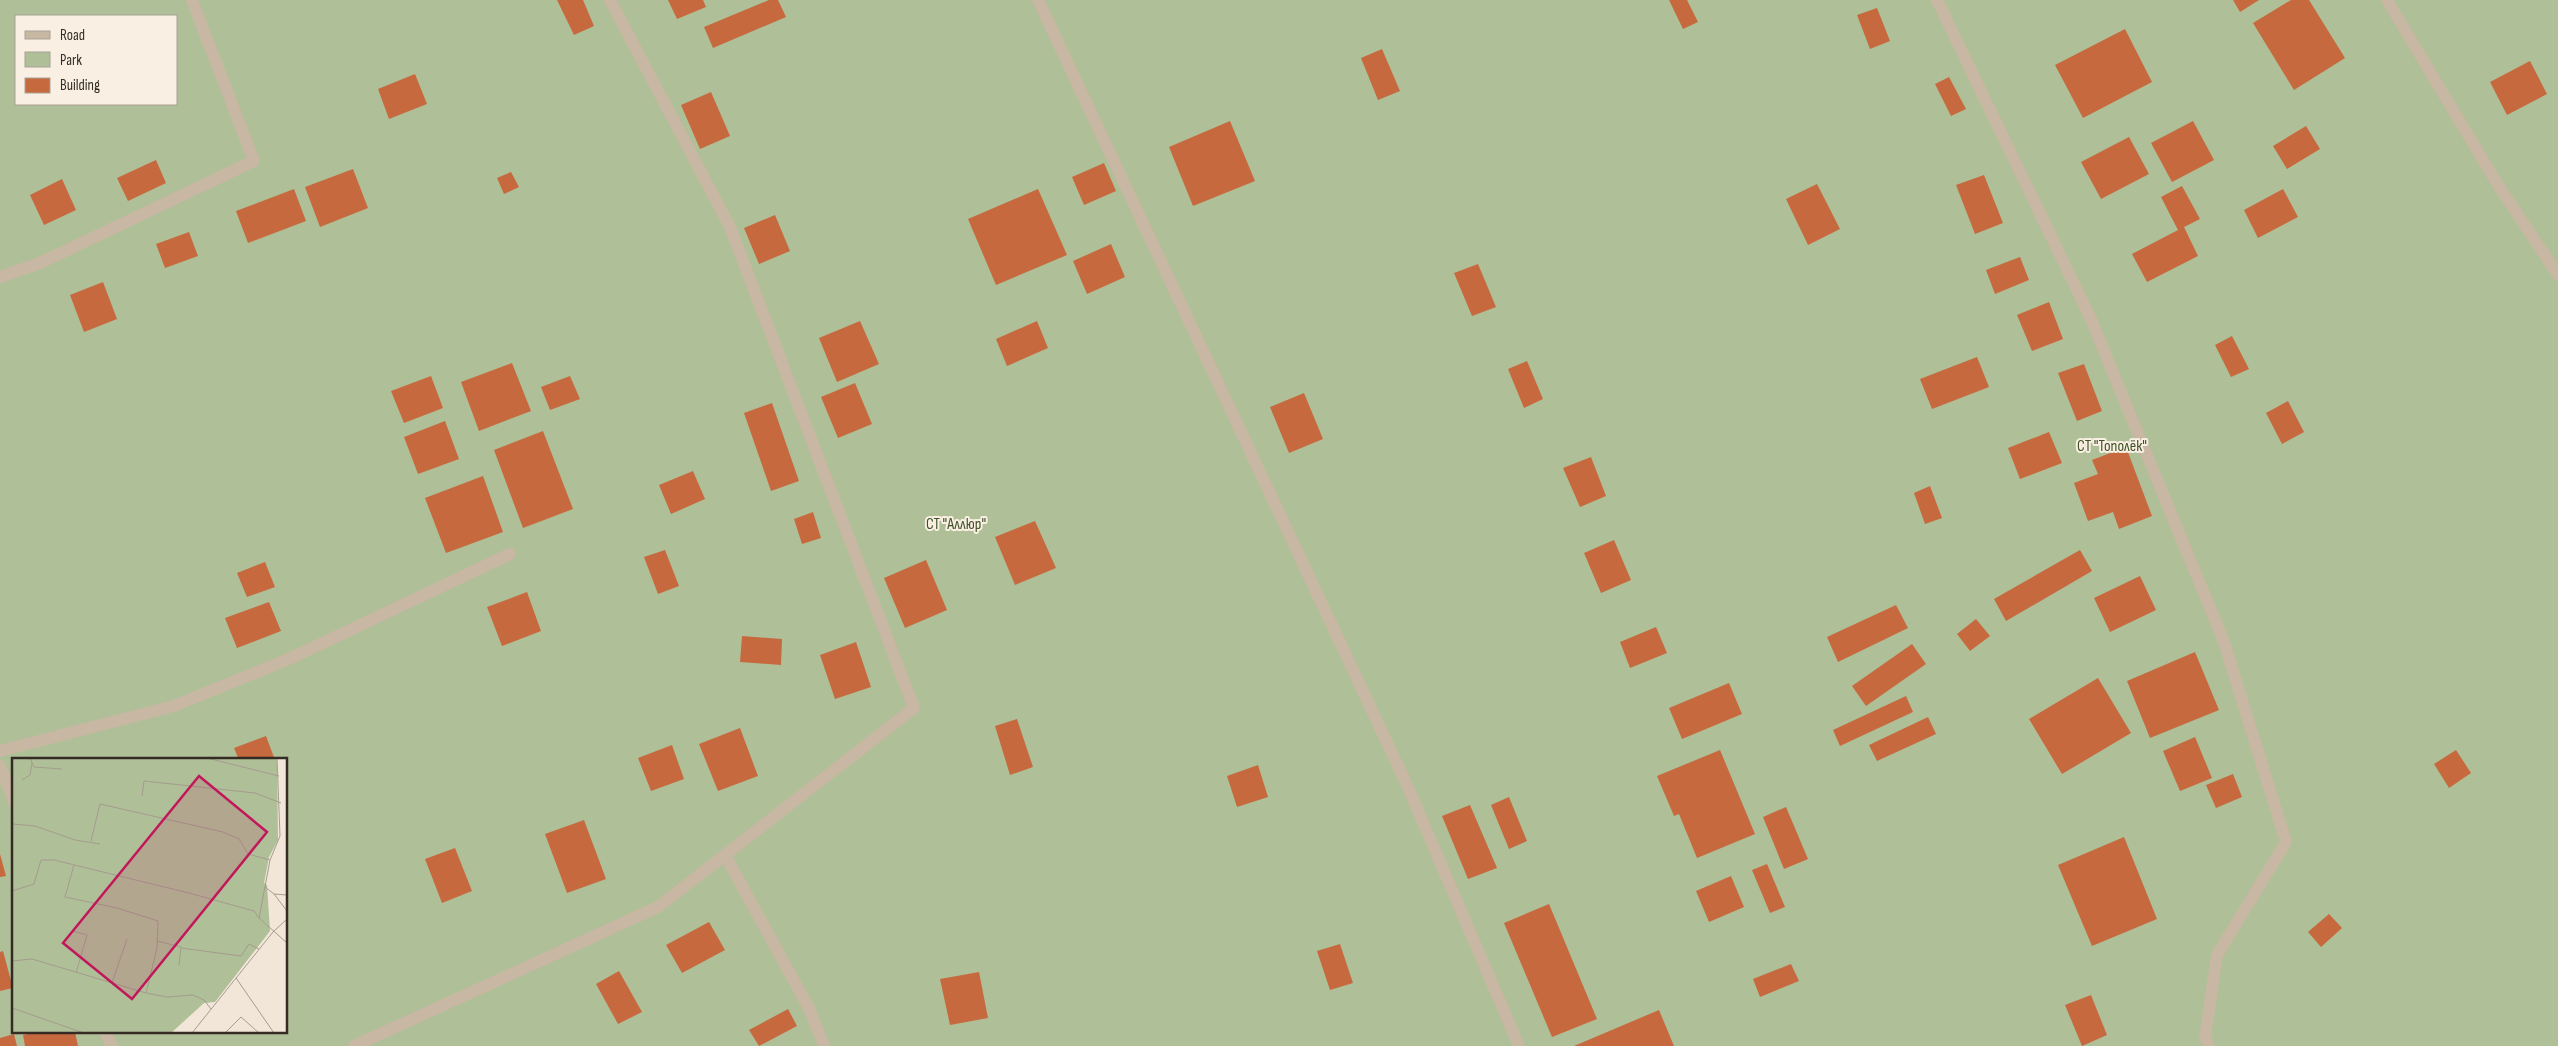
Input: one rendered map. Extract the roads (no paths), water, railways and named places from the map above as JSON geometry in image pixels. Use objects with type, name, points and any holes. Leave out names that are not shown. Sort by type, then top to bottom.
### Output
[{"type":"street","points":[[0,277],[40,263],[254,161],[192,0]]},
{"type":"street","points":[[354,1046],[658,906],[914,708],[730,227],[610,0]]},
{"type":"street","points":[[1038,0],[1407,786],[1519,1046]]},
{"type":"street","points":[[1937,0],[2094,326],[2224,642],[2286,842],[2217,955],[2205,1037],[2209,1046]]},
{"type":"street","points":[[2387,0],[2498,185],[2558,276]]},
{"type":"street","points":[[0,751],[174,706],[291,658],[510,554]]},
{"type":"street","points":[[0,766],[12,797]]},
{"type":"street","points":[[725,855],[810,1010],[824,1046]]},
{"type":"street","points":[[105,1034],[112,1046]]},
{"type":"park label","name":"СТ \"Тополёк\"","points":[[2112,445]]},
{"type":"park label","name":"СТ \"Аллюр\"","points":[[956,523]]}]
